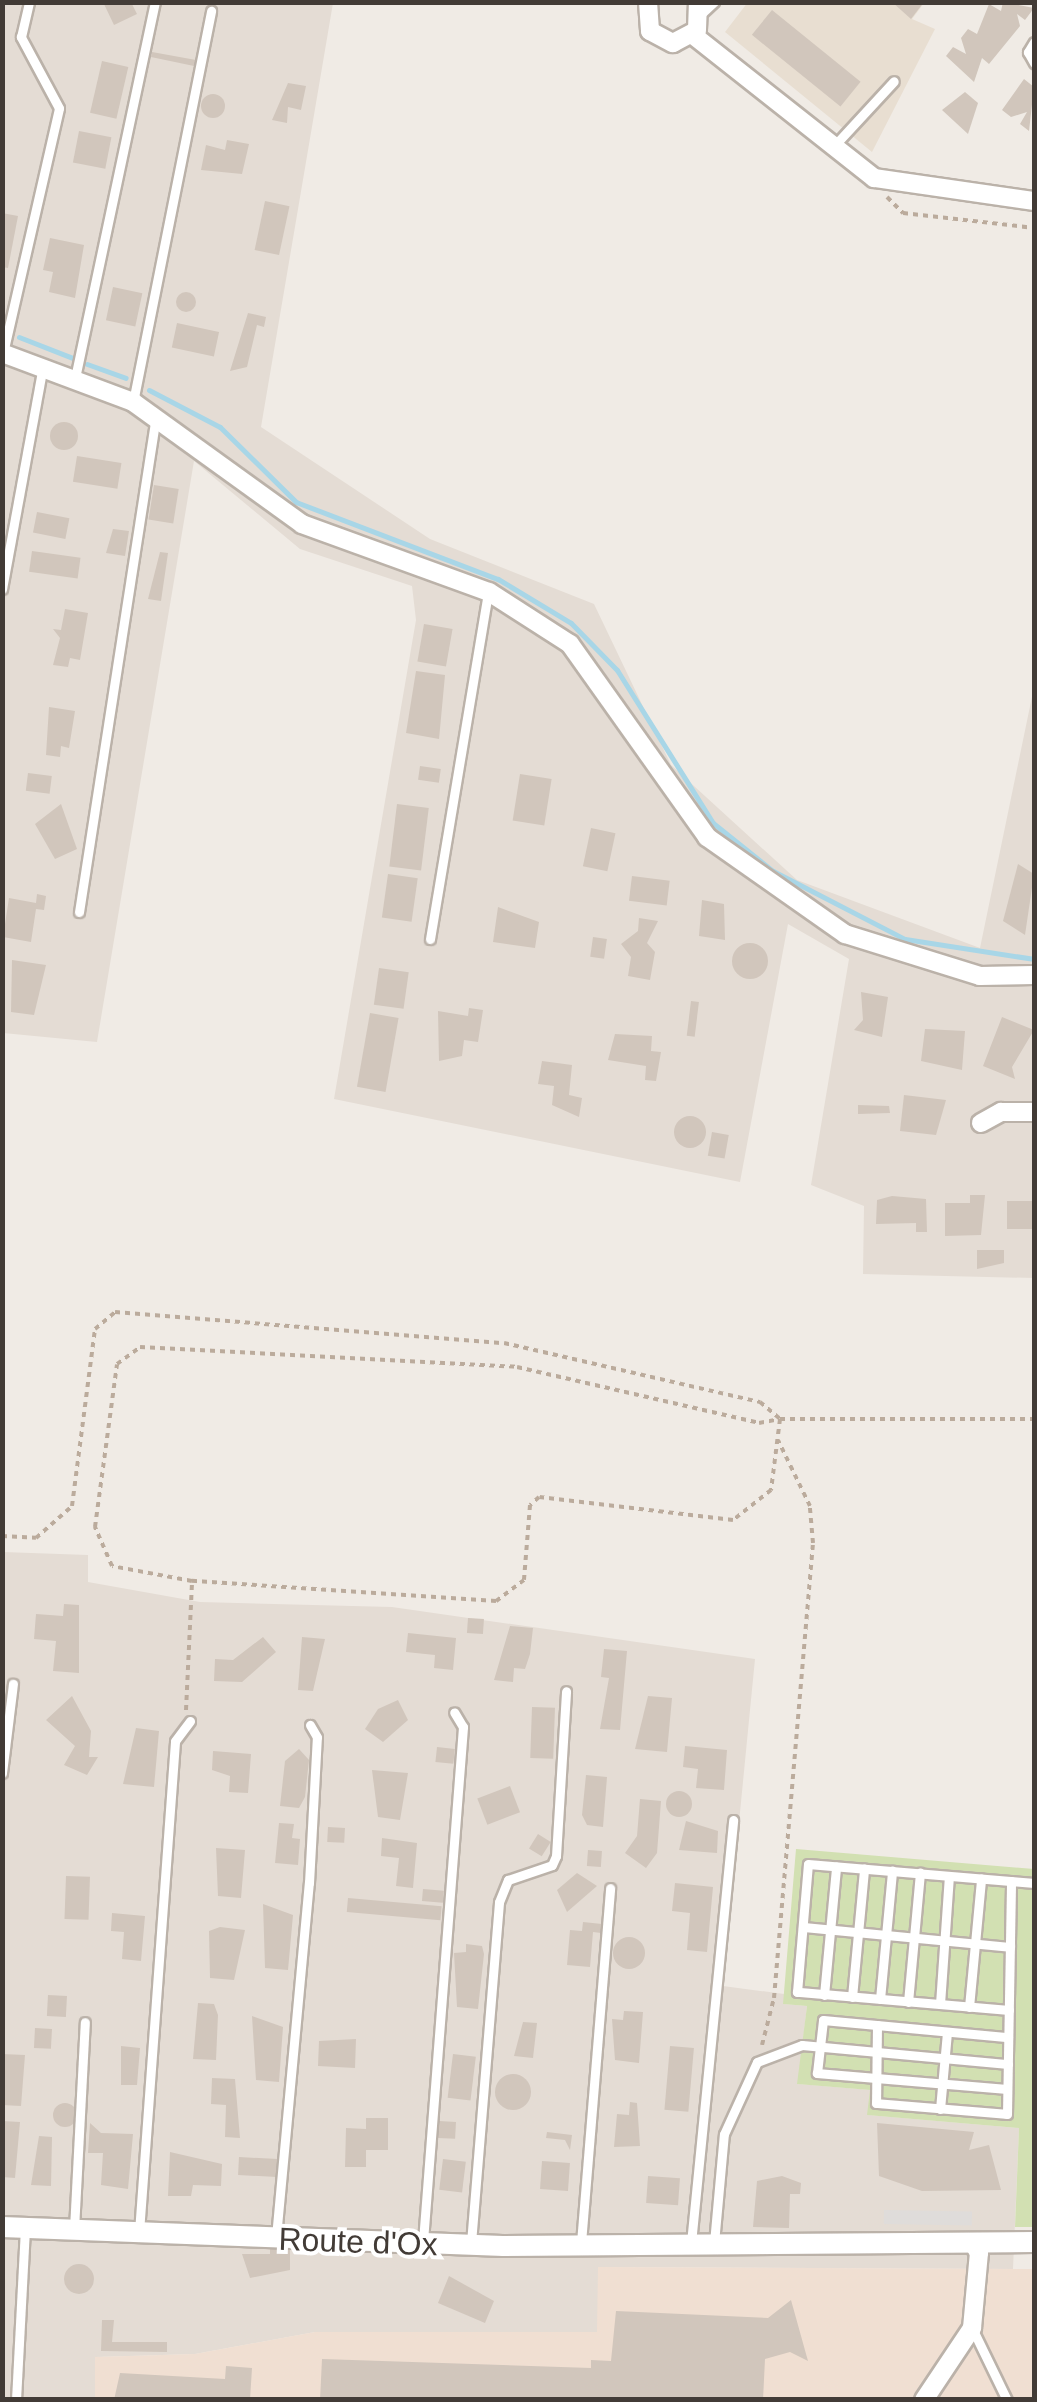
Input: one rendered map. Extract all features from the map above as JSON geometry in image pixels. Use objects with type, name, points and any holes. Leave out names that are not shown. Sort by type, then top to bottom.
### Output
[{"type":"street","points":[[648,2],[646,23],[656,37],[672,43],[693,35],[704,6]]},
{"type":"street","points":[[693,35],[832,148],[890,182],[1034,201]]},
{"type":"street","points":[[3,353],[134,402],[156,414],[302,524],[488,592],[570,644],[707,837],[846,934],[916,962],[980,976],[1034,975]]},
{"type":"street","points":[[981,1122],[1034,1112]]},
{"type":"street","name":"Route d'Ox","points":[[2,2227],[423,2244],[976,2248],[1034,2253]]},
{"type":"street","name":"Route d'Ox","points":[[976,2248],[1034,2242]]},
{"type":"street","points":[[924,2400],[972,2328],[976,2248]]},
{"type":"lane","points":[[3,353],[59,108],[20,37],[29,2]]},
{"type":"lane","points":[[74,378],[155,2]]},
{"type":"lane","points":[[134,402],[210,11]]},
{"type":"lane","points":[[1034,42],[1028,52],[1034,63]]},
{"type":"lane","points":[[832,148],[894,81]]},
{"type":"lane","points":[[2,588],[43,366]]},
{"type":"lane","points":[[79,912],[156,414]]},
{"type":"lane","points":[[430,939],[488,592]]},
{"type":"lane","points":[[2,1773],[13,1684]]},
{"type":"lane","points":[[471,2245],[499,1902],[508,1880],[552,1865],[556,1856],[566,1691]]},
{"type":"lane","points":[[423,2244],[463,1727],[454,1712]]},
{"type":"lane","points":[[138,2234],[175,1741],[190,1722]]},
{"type":"lane","points":[[276,2240],[309,1882],[317,1737],[310,1725]]},
{"type":"lane","points":[[691,2246],[733,1820]]},
{"type":"lane","points":[[1009,2010],[797,1992],[808,1864],[1034,1883]]},
{"type":"lane","points":[[824,1995],[836,1866]]},
{"type":"lane","points":[[852,1997],[864,1869]]},
{"type":"lane","points":[[880,2000],[892,1871]]},
{"type":"lane","points":[[908,2002],[920,1874]]},
{"type":"lane","points":[[940,2004],[949,1876]]},
{"type":"lane","points":[[970,2007],[981,1878]]},
{"type":"lane","points":[[876,2025],[876,2103],[1007,2114],[1011,1881]]},
{"type":"lane","points":[[580,2246],[610,1888]]},
{"type":"lane","points":[[803,1927],[1010,1946]]},
{"type":"lane","points":[[1008,2037],[823,2020],[817,2073],[1008,2089]]},
{"type":"lane","points":[[74,2232],[85,2022]]},
{"type":"lane","points":[[940,2109],[947,2032]]},
{"type":"lane","points":[[713,2245],[724,2134],[758,2062],[786,2046],[820,2046],[1008,2064]]},
{"type":"lane","points":[[16,2400],[25,2228]]},
{"type":"lane","points":[[972,2328],[1007,2400]]},
{"type":"path","points":[[888,192],[886,202],[903,213],[1034,228]]},
{"type":"path","points":[[2,1536],[36,1538],[72,1506],[95,1329],[115,1312],[504,1343],[760,1402],[780,1419]]},
{"type":"path","points":[[780,1419],[770,1490],[733,1520],[538,1497],[530,1505],[524,1580],[496,1600],[192,1581],[102,1558],[95,1527],[117,1364],[125,1351],[517,1366],[759,1423],[780,1419],[1034,1419]]},
{"type":"path","points":[[758,2062],[774,1998],[813,1542],[810,1506],[776,1436]]},
{"type":"path","points":[[190,1722],[182,1697],[192,1581]]},
{"type":"shaded area","points":[[748,2],[924,3],[912,19],[935,29],[872,152],[725,32]]},
{"type":"shaded area","points":[[2,3],[333,3],[261,427],[430,539],[594,604],[671,765],[797,880],[980,948],[1034,687],[1034,1278],[863,1274],[864,1206],[811,1185],[849,959],[788,924],[740,1182],[334,1099],[416,620],[412,586],[300,549],[194,461],[97,1042],[3,1033]]},
{"type":"shaded area","points":[[3,1552],[88,1555],[88,1582],[200,1602],[392,1607],[755,1659],[723,1986],[784,1994],[784,2004],[807,2006],[798,2084],[871,2090],[868,2115],[1019,2128],[1013,2269],[599,2267],[598,2332],[315,2332],[195,2354],[96,2357],[95,2399],[3,2400]]},
{"type":"shaded area","points":[[884,2210],[972,2212],[972,2226],[884,2224]]},
{"type":"shaded area","points":[[598,2267],[1034,2269],[1034,2399],[95,2400],[95,2357],[195,2354],[315,2332],[597,2332]]},
{"type":"green space","points":[[796,1849],[1034,1869],[1034,2227],[1015,2227],[1019,2128],[867,2115],[870,2090],[797,2084],[807,2006],[783,2004]]},
{"type":"building","points":[[103,2],[131,2],[137,14],[114,25]]},
{"type":"building","points":[[892,2],[924,2],[911,19]]},
{"type":"building","points":[[1003,2],[1034,8],[1025,20],[1017,14],[1020,26],[989,64],[982,58],[974,82],[946,56],[953,47],[966,54],[961,38],[968,29],[977,34],[989,4],[1001,11]]},
{"type":"building","points":[[772,10],[861,82],[840,107],[752,35]]},
{"type":"building","points":[[152,52],[196,60],[194,66],[151,57]]},
{"type":"building","points":[[102,61],[128,67],[116,119],[90,113]]},
{"type":"building","points":[[1024,79],[1034,87],[1029,131],[1020,124],[1027,112],[1011,117],[1002,110]]},
{"type":"building","points":[[288,83],[306,86],[301,110],[288,107],[287,123],[272,120]]},
{"type":"building","points":[[965,92],[978,103],[968,134],[942,110]]},
{"type":"building","points":[[213,94],[222,97],[222,115],[213,118],[204,115],[201,106],[204,97]]},
{"type":"building","points":[[79,131],[111,137],[105,169],[73,162]]},
{"type":"building","points":[[227,140],[249,144],[242,174],[201,170],[206,145],[225,150]]},
{"type":"building","points":[[265,201],[289,206],[279,255],[255,250]]},
{"type":"building","points":[[2,213],[18,216],[8,268],[2,267]]},
{"type":"building","points":[[50,238],[84,245],[75,298],[49,292],[53,272],[43,270]]},
{"type":"building","points":[[113,287],[142,293],[135,326],[106,320]]},
{"type":"building","points":[[186,292],[196,302],[186,312],[176,302]]},
{"type":"building","points":[[248,313],[266,317],[264,327],[257,325],[247,367],[230,371]]},
{"type":"building","points":[[177,323],[219,332],[214,356],[172,347]]},
{"type":"building","points":[[64,422],[74,426],[78,436],[74,446],[64,450],[54,446],[50,436],[54,426]]},
{"type":"building","points":[[77,456],[121,463],[117,489],[73,482]]},
{"type":"building","points":[[154,485],[179,489],[173,523],[149,520]]},
{"type":"building","points":[[37,512],[69,518],[65,539],[33,533]]},
{"type":"building","points":[[113,529],[129,531],[125,556],[106,553]]},
{"type":"building","points":[[32,551],[81,558],[78,579],[29,572]]},
{"type":"building","points":[[160,552],[168,553],[161,601],[148,599]]},
{"type":"building","points":[[65,609],[88,613],[80,660],[70,658],[68,667],[53,665],[60,638],[53,629],[61,630]]},
{"type":"building","points":[[424,624],[453,629],[446,666],[417,661]]},
{"type":"building","points":[[416,671],[445,675],[439,739],[406,733]]},
{"type":"building","points":[[49,707],[75,711],[69,748],[61,746],[60,757],[46,755]]},
{"type":"building","points":[[420,766],[441,769],[439,783],[418,780]]},
{"type":"building","points":[[28,773],[52,776],[50,794],[26,791]]},
{"type":"building","points":[[520,774],[552,779],[544,825],[513,820]]},
{"type":"building","points":[[61,804],[77,849],[55,859],[35,824]]},
{"type":"building","points":[[397,804],[429,808],[421,870],[389,867]]},
{"type":"building","points":[[591,828],[615,833],[607,871],[583,866]]},
{"type":"building","points":[[1018,864],[1034,874],[1025,935],[1003,921]]},
{"type":"building","points":[[388,874],[418,878],[412,922],[382,918]]},
{"type":"building","points":[[632,876],[670,881],[667,905],[629,901]]},
{"type":"building","points":[[37,894],[46,896],[44,910],[36,909],[31,942],[3,937],[9,898],[36,903]]},
{"type":"building","points":[[702,900],[724,904],[725,940],[699,936]]},
{"type":"building","points":[[498,907],[539,922],[535,948],[493,942]]},
{"type":"building","points":[[639,918],[658,921],[647,943],[655,952],[650,980],[628,976],[631,957],[621,944],[638,931]]},
{"type":"building","points":[[593,937],[607,939],[604,959],[590,957]]},
{"type":"building","points":[[750,943],[762,949],[768,961],[762,973],[750,979],[738,973],[732,961],[738,949]]},
{"type":"building","points":[[12,960],[46,965],[34,1015],[11,1012]]},
{"type":"building","points":[[379,968],[409,972],[404,1009],[374,1005]]},
{"type":"building","points":[[861,992],[888,997],[882,1037],[854,1030],[863,1020]]},
{"type":"building","points":[[691,1001],[699,1002],[695,1037],[687,1036]]},
{"type":"building","points":[[469,1008],[483,1010],[478,1042],[464,1040],[462,1056],[439,1061],[438,1011],[468,1016]]},
{"type":"building","points":[[370,1013],[399,1018],[386,1092],[357,1087]]},
{"type":"building","points":[[1002,1017],[1034,1030],[1012,1067],[1015,1079],[983,1066]]},
{"type":"building","points":[[925,1029],[965,1031],[962,1070],[921,1061]]},
{"type":"building","points":[[615,1034],[652,1036],[651,1051],[661,1052],[656,1081],[645,1080],[646,1066],[608,1060]]},
{"type":"building","points":[[542,1061],[572,1065],[569,1095],[582,1098],[579,1117],[552,1105],[554,1086],[538,1084]]},
{"type":"building","points":[[904,1095],[946,1100],[936,1135],[900,1131]]},
{"type":"building","points":[[858,1105],[889,1106],[890,1113],[858,1114]]},
{"type":"building","points":[[690,1116],[701,1121],[706,1132],[701,1143],[690,1148],[679,1143],[674,1132],[679,1121]]},
{"type":"building","points":[[712,1132],[729,1135],[725,1159],[708,1156]]},
{"type":"building","points":[[970,1195],[985,1195],[981,1235],[945,1236],[945,1203],[970,1203]]},
{"type":"building","points":[[892,1196],[926,1199],[927,1232],[916,1232],[916,1223],[876,1224],[877,1200]]},
{"type":"building","points":[[1007,1201],[1034,1201],[1034,1229],[1007,1229]]},
{"type":"building","points":[[977,1250],[1004,1250],[1004,1263],[977,1269]]},
{"type":"building","points":[[64,1604],[79,1605],[79,1673],[53,1671],[56,1641],[34,1639],[36,1614],[63,1616]]},
{"type":"building","points":[[468,1618],[484,1619],[483,1634],[467,1633]]},
{"type":"building","points":[[510,1626],[533,1628],[530,1654],[525,1669],[514,1668],[513,1682],[494,1680]]},
{"type":"building","points":[[408,1633],[456,1638],[453,1670],[434,1668],[435,1655],[406,1652]]},
{"type":"building","points":[[263,1637],[276,1652],[242,1682],[214,1681],[215,1659],[233,1660]]},
{"type":"building","points":[[302,1637],[325,1639],[313,1691],[298,1690]]},
{"type":"building","points":[[604,1649],[627,1651],[620,1730],[600,1729],[609,1678],[601,1677]]},
{"type":"building","points":[[72,1696],[91,1731],[89,1757],[98,1757],[87,1775],[64,1765],[75,1746],[46,1720]]},
{"type":"building","points":[[648,1696],[672,1698],[667,1752],[635,1749]]},
{"type":"building","points":[[398,1700],[408,1720],[383,1742],[365,1729],[378,1709]]},
{"type":"building","points":[[532,1707],[555,1708],[553,1759],[530,1758]]},
{"type":"building","points":[[136,1728],[159,1731],[154,1787],[123,1784]]},
{"type":"building","points":[[685,1746],[727,1750],[724,1790],[696,1788],[698,1769],[683,1767]]},
{"type":"building","points":[[437,1747],[455,1749],[453,1764],[435,1762]]},
{"type":"building","points":[[299,1749],[309,1760],[305,1797],[299,1808],[280,1806],[285,1761]]},
{"type":"building","points":[[213,1751],[251,1754],[248,1793],[229,1792],[230,1776],[212,1770]]},
{"type":"building","points":[[372,1770],[408,1773],[400,1820],[378,1817]]},
{"type":"building","points":[[586,1775],[607,1777],[603,1827],[587,1825],[582,1815]]},
{"type":"building","points":[[510,1786],[520,1812],[487,1825],[477,1799]]},
{"type":"building","points":[[679,1791],[688,1795],[692,1804],[688,1813],[679,1817],[670,1813],[666,1804],[670,1795]]},
{"type":"building","points":[[640,1799],[661,1801],[657,1853],[646,1868],[625,1853],[637,1836]]},
{"type":"building","points":[[686,1821],[718,1831],[717,1853],[679,1850]]},
{"type":"building","points":[[279,1823],[294,1824],[292,1838],[300,1839],[298,1865],[275,1863]]},
{"type":"building","points":[[328,1827],[345,1828],[344,1843],[327,1842]]},
{"type":"building","points":[[538,1834],[551,1842],[542,1856],[529,1848]]},
{"type":"building","points":[[382,1838],[417,1843],[413,1888],[396,1886],[399,1858],[381,1856]]},
{"type":"building","points":[[216,1848],[245,1850],[241,1898],[218,1896]]},
{"type":"building","points":[[588,1850],[602,1851],[601,1867],[587,1866]]},
{"type":"building","points":[[577,1873],[597,1886],[567,1912],[557,1890]]},
{"type":"building","points":[[66,1876],[90,1877],[88,1920],[64,1919]]},
{"type":"building","points":[[675,1883],[713,1887],[707,1952],[687,1950],[690,1913],[672,1911]]},
{"type":"building","points":[[423,1889],[444,1891],[443,1903],[422,1901]]},
{"type":"building","points":[[348,1898],[442,1906],[440,1920],[347,1912]]},
{"type":"building","points":[[263,1904],[293,1915],[288,1970],[265,1968]]},
{"type":"building","points":[[112,1913],[145,1916],[141,1961],[122,1959],[124,1932],[111,1931]]},
{"type":"building","points":[[583,1922],[602,1924],[601,1933],[593,1932],[590,1967],[567,1965],[570,1930],[582,1931]]},
{"type":"building","points":[[220,1927],[245,1930],[234,1980],[210,1978],[209,1931]]},
{"type":"building","points":[[629,1937],[640,1942],[645,1953],[640,1964],[629,1969],[618,1964],[613,1953],[618,1942]]},
{"type":"building","points":[[466,1944],[482,1946],[484,1954],[478,2009],[457,2007],[454,1953],[466,1952]]},
{"type":"building","points":[[48,1995],[67,1996],[66,2017],[47,2016]]},
{"type":"building","points":[[198,2003],[214,2004],[218,2015],[216,2060],[193,2059]]},
{"type":"building","points":[[624,2011],[643,2012],[639,2063],[615,2060],[612,2019],[623,2020]]},
{"type":"building","points":[[252,2016],[283,2027],[279,2082],[256,2080]]},
{"type":"building","points":[[523,2022],[537,2023],[533,2058],[514,2056]]},
{"type":"building","points":[[35,2028],[52,2029],[51,2049],[34,2048]]},
{"type":"building","points":[[356,2039],[355,2068],[318,2066],[319,2041]]},
{"type":"building","points":[[121,2046],[140,2048],[137,2085],[121,2085]]},
{"type":"building","points":[[670,2046],[694,2048],[688,2112],[664,2110]]},
{"type":"building","points":[[2,2054],[25,2055],[21,2106],[2,2105]]},
{"type":"building","points":[[453,2054],[476,2057],[470,2100],[448,2098]]},
{"type":"building","points":[[513,2074],[526,2079],[531,2092],[526,2105],[513,2110],[500,2105],[495,2092],[500,2079]]},
{"type":"building","points":[[212,2078],[235,2079],[240,2138],[225,2137],[226,2105],[211,2104]]},
{"type":"building","points":[[630,2102],[637,2103],[640,2146],[614,2147],[617,2114],[629,2115]]},
{"type":"building","points":[[65,2103],[77,2115],[65,2127],[53,2115]]},
{"type":"building","points":[[366,2118],[388,2118],[388,2150],[366,2150],[366,2167],[345,2167],[346,2128],[366,2129]]},
{"type":"building","points":[[2,2121],[20,2122],[15,2178],[2,2177]]},
{"type":"building","points":[[439,2121],[456,2122],[455,2139],[438,2138]]},
{"type":"building","points":[[90,2123],[101,2133],[133,2134],[128,2189],[101,2185],[103,2153],[88,2153]]},
{"type":"building","points":[[877,2123],[974,2132],[969,2150],[989,2145],[1001,2190],[922,2191],[879,2176]]},
{"type":"building","points":[[547,2132],[572,2135],[570,2150],[565,2140],[546,2138]]},
{"type":"building","points":[[39,2136],[52,2137],[51,2186],[31,2185]]},
{"type":"building","points":[[170,2152],[222,2164],[221,2186],[193,2185],[191,2196],[168,2196]]},
{"type":"building","points":[[239,2157],[278,2159],[277,2177],[238,2175]]},
{"type":"building","points":[[443,2159],[466,2162],[462,2193],[439,2190]]},
{"type":"building","points":[[542,2161],[570,2163],[568,2191],[540,2189]]},
{"type":"building","points":[[648,2176],[680,2178],[678,2205],[646,2203]]},
{"type":"building","points":[[782,2176],[801,2183],[800,2194],[790,2194],[789,2228],[753,2227],[757,2181]]},
{"type":"building","points":[[270,2246],[290,2246],[290,2270],[250,2278],[242,2254],[270,2254]]},
{"type":"building","points":[[79,2264],[90,2268],[94,2279],[90,2290],[79,2294],[68,2290],[64,2279],[68,2268]]},
{"type":"building","points":[[449,2276],[494,2301],[485,2323],[438,2303]]},
{"type":"building","points":[[791,2300],[808,2361],[790,2352],[765,2359],[763,2400],[320,2400],[322,2359],[591,2368],[591,2360],[611,2361],[616,2311],[768,2318]]},
{"type":"building","points":[[102,2320],[114,2320],[112,2342],[167,2342],[167,2352],[101,2351]]},
{"type":"building","points":[[226,2366],[252,2368],[250,2400],[114,2400],[120,2373],[225,2379]]},
{"type":"waterway","points":[[19,337],[73,358]]},
{"type":"waterway","points":[[87,364],[126,378]]},
{"type":"waterway","points":[[149,390],[220,427],[296,502],[498,579],[571,623],[617,670],[713,823],[773,871],[905,939],[1034,959]]}]
